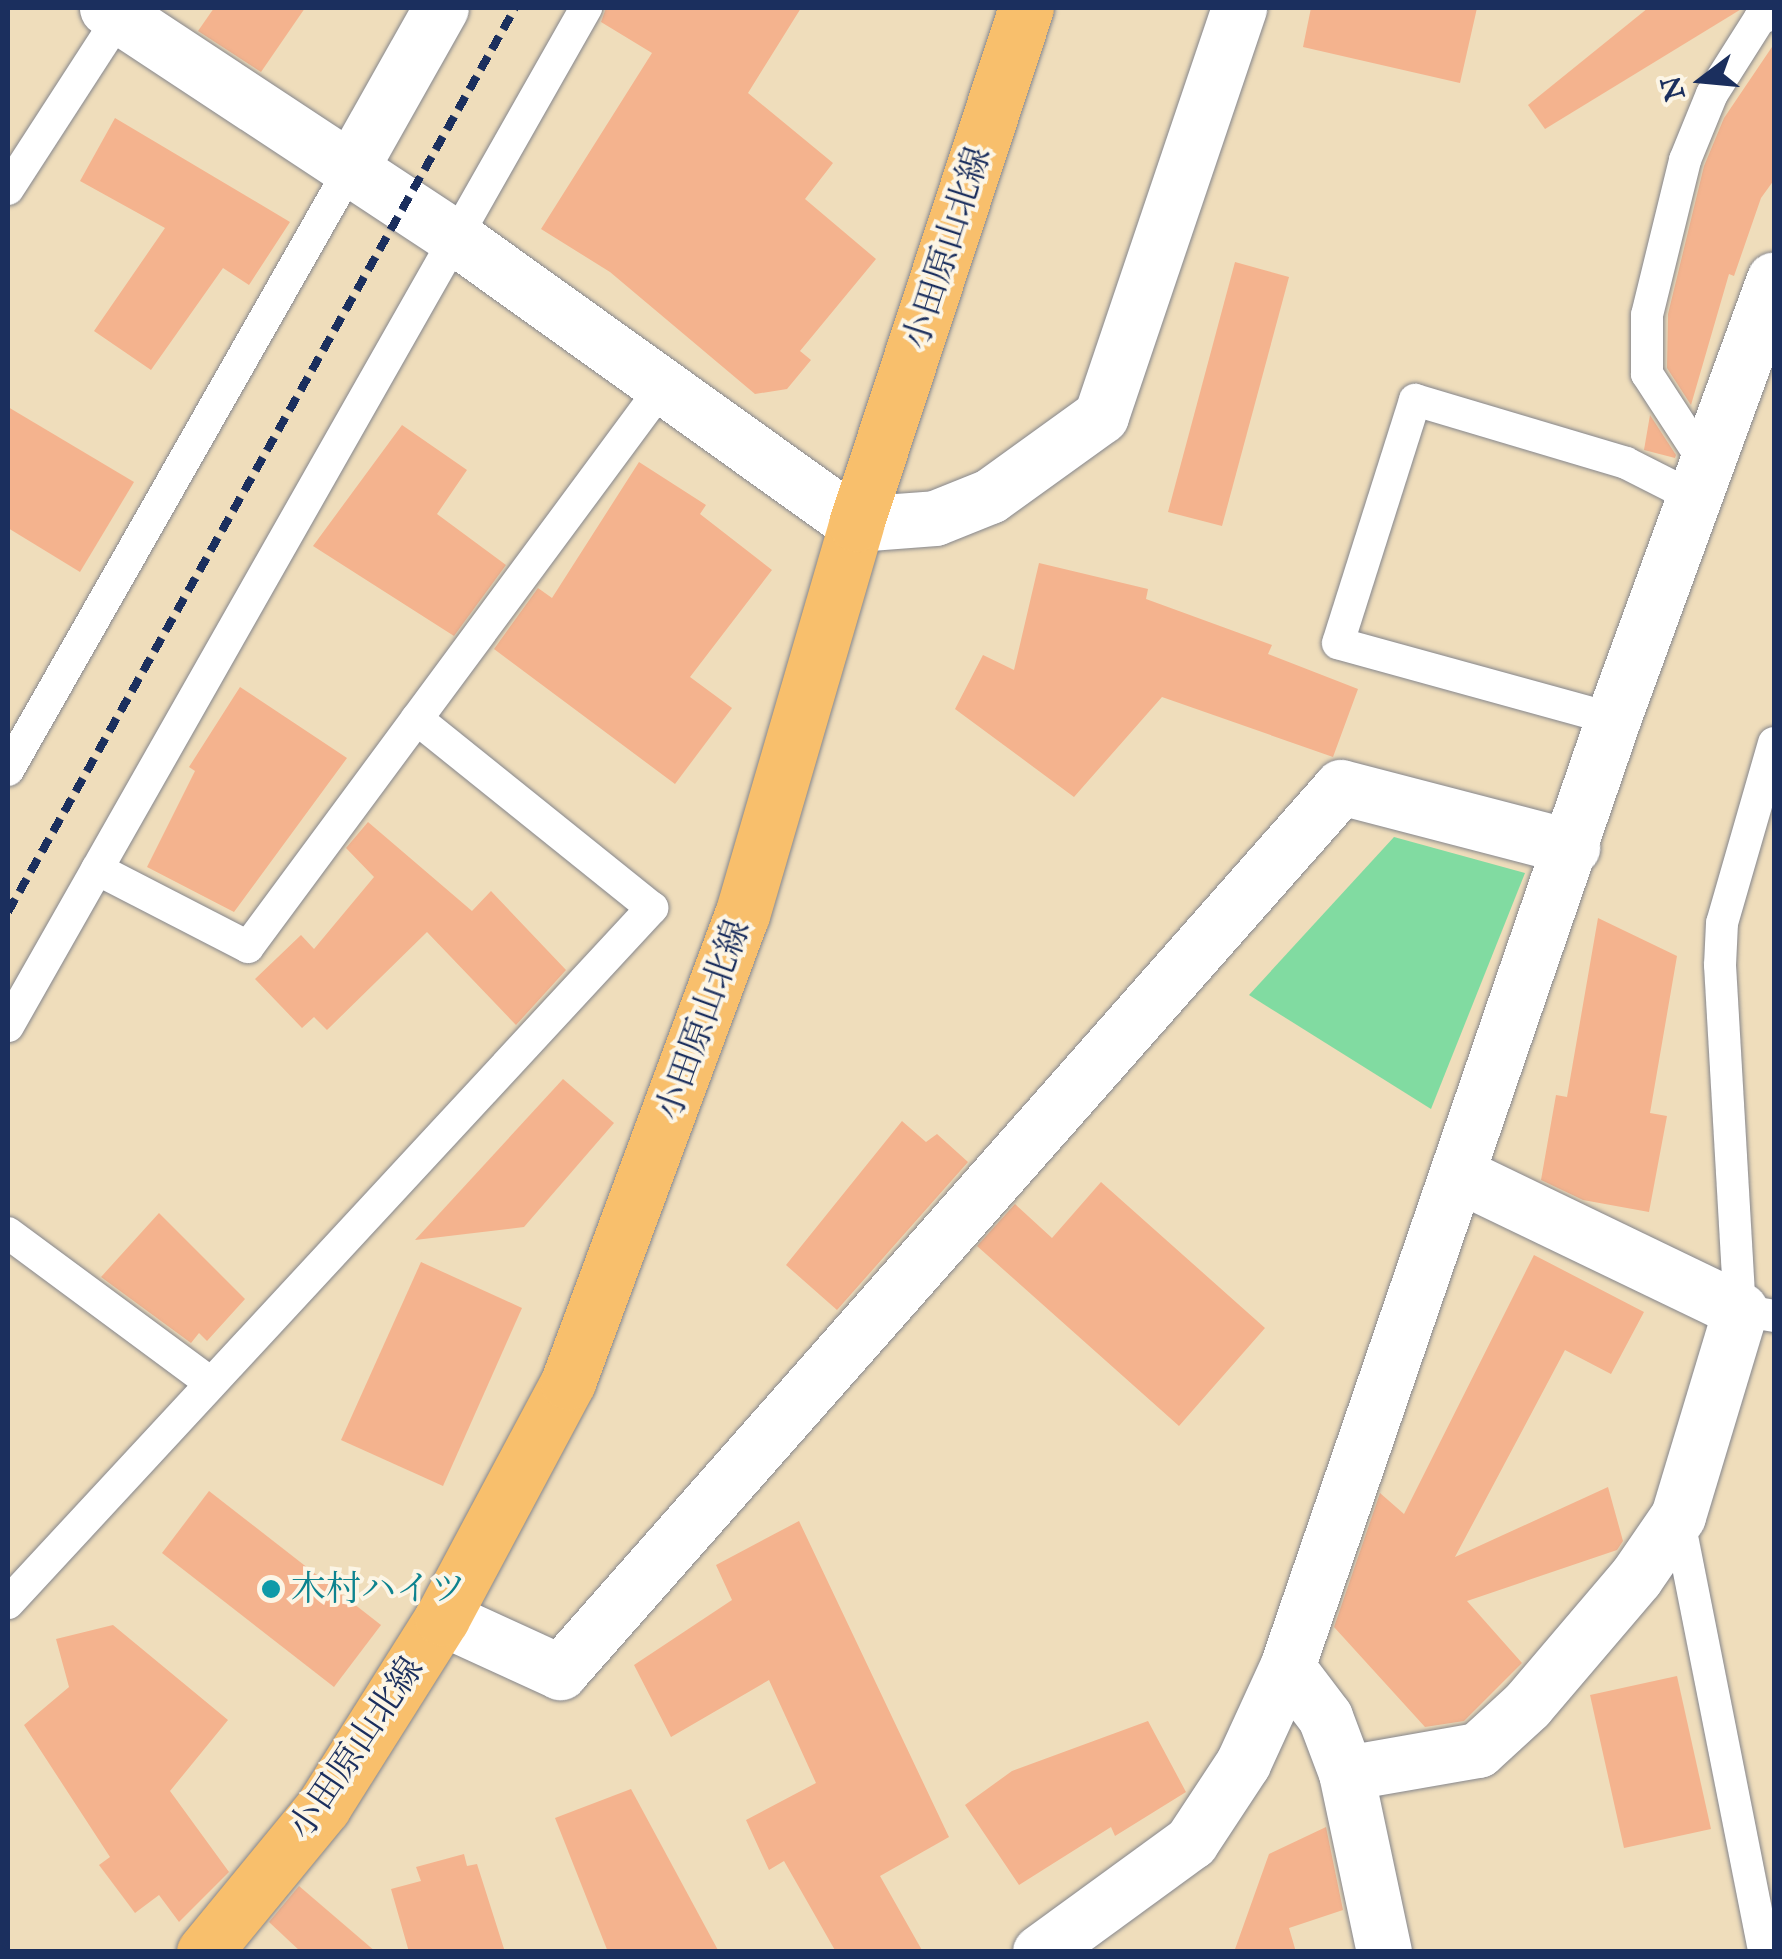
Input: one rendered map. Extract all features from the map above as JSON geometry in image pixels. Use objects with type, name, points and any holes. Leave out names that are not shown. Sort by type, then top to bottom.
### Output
[{"type":"main road","name":"小田原山北線","points":[[204,1952],[323,1807],[442,1618],[568,1382],[742,916],[856,524],[1026,8]]},
{"type":"street","points":[[349,171],[440,8]]},
{"type":"street","points":[[114,12],[349,171],[456,238],[856,524],[935,518],[990,496],[1101,416],[1239,8]]},
{"type":"street","points":[[1040,1952],[1192,1842],[1243,1764],[1287,1668],[1461,1176],[1613,719],[1774,280]]},
{"type":"street","points":[[442,1618],[560,1672],[1342,787],[1572,847]]},
{"type":"street","points":[[1346,1772],[1478,1750],[1526,1705],[1636,1576],[1678,1516],[1758,1312],[1461,1176]]},
{"type":"street","points":[[1287,1668],[1325,1717],[1346,1772],[1384,1952]]},
{"type":"lane","points":[[8,1026],[586,8]]},
{"type":"lane","points":[[8,189],[114,12]]},
{"type":"lane","points":[[1701,482],[1646,374],[1647,314],[1685,160],[1705,110],[1760,18],[1774,14]]},
{"type":"lane","points":[[8,770],[17,732],[349,171]]},
{"type":"lane","points":[[97,869],[248,947],[663,386]]},
{"type":"lane","points":[[1613,719],[1338,643],[1415,400],[1626,464],[1701,482]]},
{"type":"lane","points":[[8,1603],[208,1381],[652,908],[417,719]]},
{"type":"lane","points":[[1758,1312],[1722,923],[1774,743]]},
{"type":"lane","points":[[8,1233],[208,1381]]},
{"type":"lane","points":[[1678,1516],[1764,1952]]},
{"type":"green space","points":[[1394,837],[1525,873],[1431,1109],[1249,995]]},
{"type":"building","points":[[214,8],[305,8],[261,72],[198,31]]},
{"type":"building","points":[[606,8],[801,8],[748,93],[833,163],[805,199],[876,259],[800,351],[811,360],[787,389],[755,394],[610,272],[541,229],[652,53],[601,22]]},
{"type":"building","points":[[1311,8],[1477,8],[1460,83],[1303,47]]},
{"type":"building","points":[[1648,8],[1743,8],[1545,129],[1528,105]]},
{"type":"building","points":[[1774,44],[1774,180],[1761,198],[1734,276],[1729,274],[1691,405],[1667,368],[1668,314],[1704,166],[1724,118]]},
{"type":"building","points":[[115,118],[290,222],[249,285],[223,268],[151,370],[94,331],[165,228],[80,181]]},
{"type":"building","points":[[1235,262],[1289,277],[1222,526],[1168,512]]},
{"type":"building","points":[[8,407],[134,482],[80,572],[8,528]]},
{"type":"building","points":[[1650,415],[1676,455],[1675,458],[1644,450]]},
{"type":"building","points":[[402,425],[467,470],[437,514],[506,565],[454,636],[313,546]]},
{"type":"building","points":[[639,462],[706,505],[700,514],[772,570],[690,677],[732,708],[675,784],[494,649],[538,588],[552,598]]},
{"type":"building","points":[[1039,563],[1148,589],[1146,599],[1272,645],[1268,654],[1358,689],[1333,757],[1162,697],[1074,797],[955,709],[983,655],[1014,670]]},
{"type":"building","points":[[240,687],[347,758],[234,912],[147,867],[195,771],[189,767]]},
{"type":"building","points":[[368,822],[472,911],[491,891],[566,970],[516,1025],[427,932],[327,1030],[314,1017],[302,1028],[255,979],[301,935],[314,949],[374,877],[346,848]]},
{"type":"building","points":[[1598,918],[1677,956],[1650,1113],[1667,1116],[1649,1212],[1583,1200],[1541,1180],[1556,1095],[1567,1097]]},
{"type":"building","points":[[563,1079],[614,1123],[524,1227],[415,1240]]},
{"type":"building","points":[[902,1121],[926,1142],[937,1134],[968,1162],[837,1310],[786,1265]]},
{"type":"building","points":[[1101,1182],[1265,1328],[1179,1426],[977,1246],[1015,1204],[1052,1238]]},
{"type":"building","points":[[159,1213],[245,1299],[207,1341],[199,1333],[191,1343],[101,1277]]},
{"type":"building","points":[[1534,1255],[1644,1312],[1611,1374],[1565,1350],[1455,1557],[1608,1487],[1623,1541],[1617,1550],[1467,1601],[1522,1663],[1464,1721],[1425,1727],[1334,1627],[1380,1493],[1404,1514]]},
{"type":"building","points":[[421,1262],[522,1308],[443,1486],[341,1440]]},
{"type":"building","name":"木村ハイツ","points":[[209,1491],[381,1625],[334,1687],[162,1553]]},
{"type":"building","points":[[799,1521],[949,1837],[880,1876],[923,1952],[836,1952],[784,1861],[769,1870],[746,1820],[816,1783],[769,1680],[671,1737],[634,1665],[732,1600],[716,1565]]},
{"type":"building","points":[[113,1625],[228,1720],[170,1791],[229,1872],[179,1922],[159,1895],[135,1913],[99,1865],[110,1857],[24,1725],[69,1687],[56,1639]]},
{"type":"building","points":[[1677,1676],[1711,1829],[1624,1848],[1590,1695]]},
{"type":"building","points":[[1148,1721],[1186,1792],[1115,1836],[1111,1827],[1019,1885],[965,1805],[1012,1771]]},
{"type":"building","points":[[631,1789],[719,1952],[608,1952],[555,1818]]},
{"type":"building","points":[[1326,1827],[1343,1910],[1289,1928],[1296,1952],[1234,1952],[1269,1854]]},
{"type":"building","points":[[464,1854],[467,1866],[477,1864],[505,1952],[409,1952],[391,1889],[421,1881],[416,1867]]},
{"type":"building","points":[[299,1886],[376,1952],[301,1952],[269,1922]]},
{"type":"railway","points":[[8,912],[515,8]]},
{"type":"place","name":"木村ハイツ","points":[[271,1589]]}]
